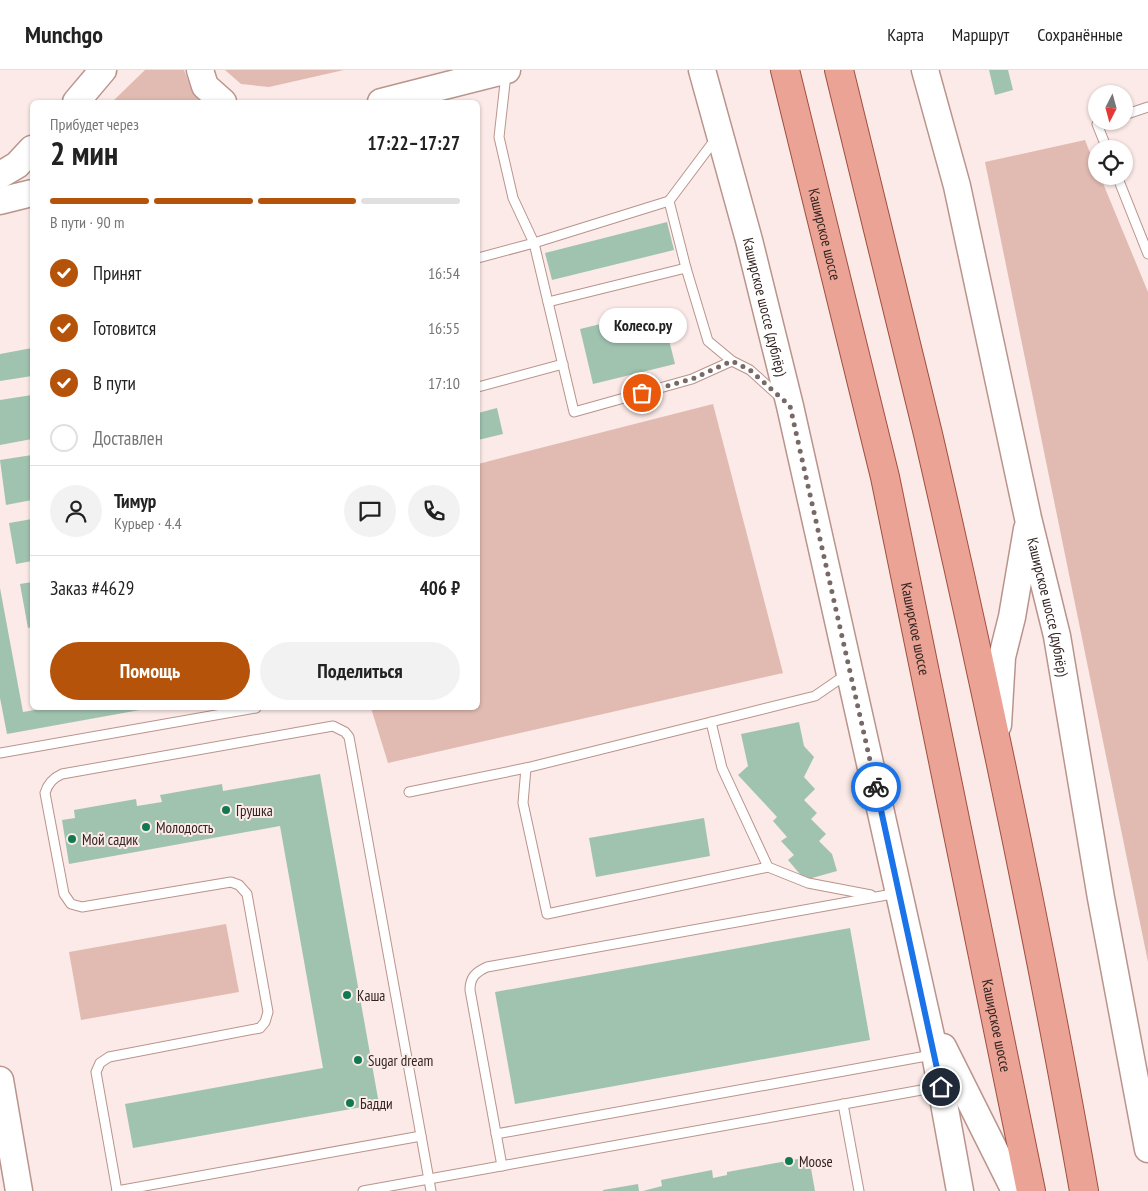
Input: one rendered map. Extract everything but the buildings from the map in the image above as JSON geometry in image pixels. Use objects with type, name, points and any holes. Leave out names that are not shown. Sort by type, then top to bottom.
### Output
[{"type":"main road","points":[[78,100],[103,70]]},
{"type":"main road","points":[[200,70],[205,86],[221,100]]},
{"type":"main road","points":[[389,100],[507,70]]},
{"type":"main road","name":"Каширское шоссе (дублёр)","points":[[702,70],[790,406],[851,671],[889,894],[925,1010],[960,1191]]},
{"type":"main road","name":"Каширское шоссе","points":[[785,70],[885,477],[1031,1191]]},
{"type":"main road","points":[[839,70],[928,434],[998,751],[1050,1001],[1084,1191]]},
{"type":"main road","name":"Каширское шоссе (дублёр)","points":[[925,70],[957,186],[1028,518],[1057,636],[1101,898],[1148,1149]]},
{"type":"main road","points":[[0,175],[17,165],[30,151]]},
{"type":"main road","points":[[0,201],[30,194]]},
{"type":"main road","points":[[998,751],[1002,657],[1012,617],[1028,518]]},
{"type":"main road","points":[[925,1010],[1014,1191]]},
{"type":"main road","points":[[0,1080],[19,1191]]},
{"type":"lane","points":[[507,70],[499,137],[513,198],[534,243],[574,412],[692,379],[732,361]]},
{"type":"lane","points":[[1133,112],[1148,107]]},
{"type":"lane","points":[[480,257],[534,243],[669,200],[720,133]]},
{"type":"lane","points":[[1121,185],[1148,254]]},
{"type":"lane","points":[[669,200],[686,268],[708,340],[732,361],[750,370],[790,406]]},
{"type":"lane","points":[[548,302],[686,268]]},
{"type":"lane","points":[[480,386],[563,364]]},
{"type":"lane","points":[[409,792],[526,768],[815,696],[851,671]]},
{"type":"lane","points":[[0,753],[245,710]]},
{"type":"lane","points":[[712,722],[722,768],[768,867]]},
{"type":"lane","points":[[421,1136],[117,1191],[96,1072],[100,1063],[109,1057],[254,1030],[263,1025],[268,1012],[247,894],[240,886],[227,881],[82,907],[71,904],[67,900],[64,894],[45,792],[51,780],[62,774],[325,727],[333,726],[345,732],[349,737],[431,1191]]},
{"type":"lane","points":[[526,768],[523,803],[547,914],[768,867],[808,884],[845,892],[889,894]]},
{"type":"lane","points":[[502,1166],[470,990],[471,980],[476,972],[487,967],[889,894]]},
{"type":"lane","points":[[496,1134],[935,1054]]},
{"type":"lane","points":[[363,1191],[941,1087]]},
{"type":"lane","points":[[843,1104],[859,1191]]},
{"type":"shaded area","points":[[145,70],[184,70],[191,88],[200,100],[114,100]]},
{"type":"shaded area","points":[[225,70],[344,70],[269,87],[241,84]]},
{"type":"shaded area","points":[[1085,140],[1088,148],[1088,185],[1104,185],[1148,292],[1148,962],[985,162]]},
{"type":"shaded area","points":[[713,404],[783,673],[388,763],[372,710],[480,710],[480,463]]},
{"type":"shaded area","points":[[226,924],[239,992],[81,1020],[69,952]]},
{"type":"way so far","points":[[642,393],[692,379],[732,361],[750,370],[790,406],[876,787]]},
{"type":"place","name":"Колесо.ру","points":[[642,393]]},
{"type":"place","name":"Грушка","points":[[226,810]]},
{"type":"place","name":"Молодость","points":[[146,827]]},
{"type":"place","name":"Мой садик","points":[[72,839]]},
{"type":"place","name":"Каша","points":[[347,995]]},
{"type":"place","name":"Sugar dream","points":[[358,1060]]},
{"type":"place","name":"Бадди","points":[[350,1103]]},
{"type":"place","name":"Moose","points":[[789,1161]]},
{"type":"route","points":[[876,787],[941,1087]]}]
